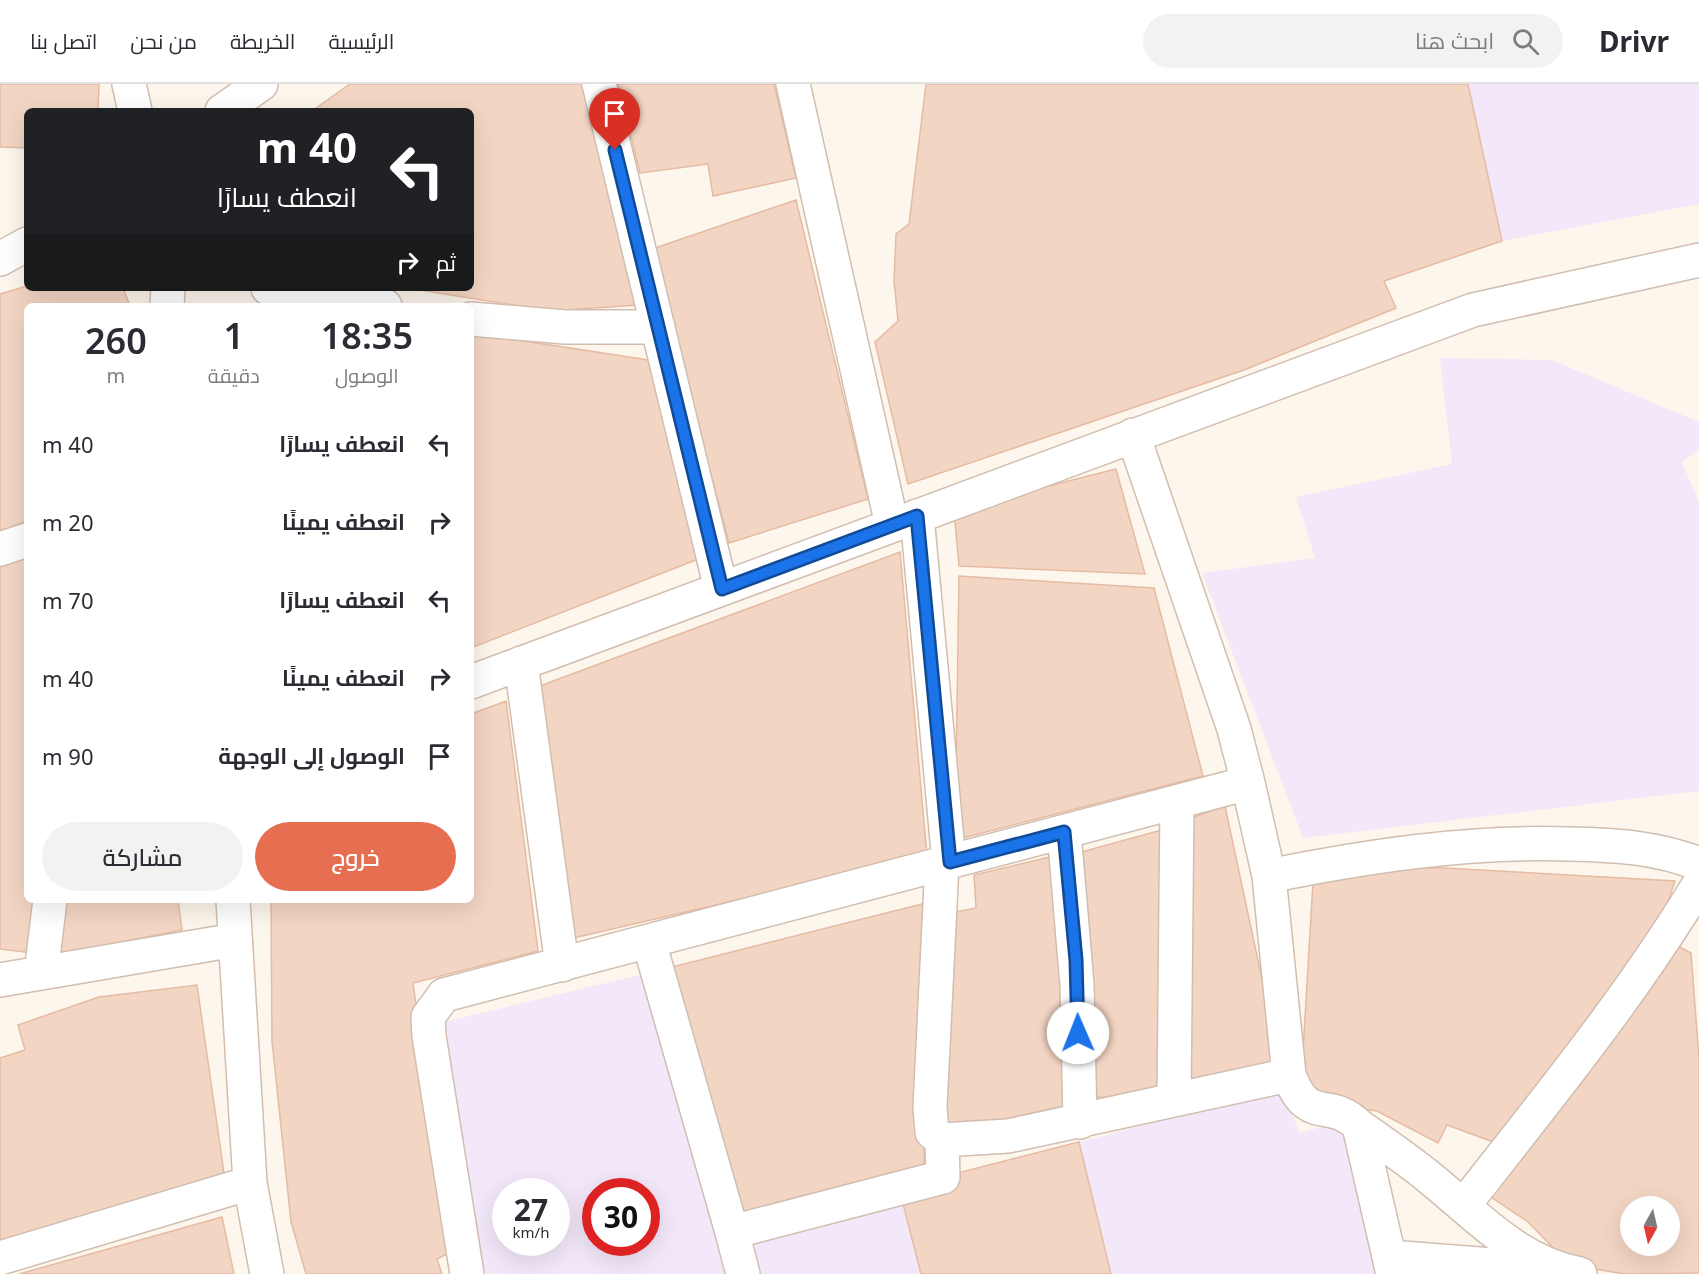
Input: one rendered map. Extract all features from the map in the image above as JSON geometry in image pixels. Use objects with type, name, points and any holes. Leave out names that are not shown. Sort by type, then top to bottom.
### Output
[{"type":"street","points":[[129,84],[134,108]]},
{"type":"street","points":[[226,108],[261,84]]},
{"type":"street","points":[[599,84],[722,589]]},
{"type":"street","points":[[793,84],[905,520],[946,863],[930,1107],[932,1132],[942,1140],[1008,1136],[1080,1122],[1174,1098],[1289,1075]]},
{"type":"street","points":[[0,259],[24,246]]},
{"type":"street","points":[[474,681],[1473,310],[1699,260]]},
{"type":"street","points":[[288,291],[366,303]]},
{"type":"street","points":[[474,319],[565,327],[658,327]]},
{"type":"street","points":[[1133,435],[1234,729],[1248,783],[1269,876],[1289,1075],[1301,1100],[1311,1108],[1342,1113],[1522,1252],[1567,1272]]},
{"type":"street","points":[[0,549],[24,541]]},
{"type":"street","points":[[521,663],[562,965]]},
{"type":"street","points":[[467,1274],[428,1017],[444,996],[1248,783]]},
{"type":"street","points":[[1174,1098],[1177,802]]},
{"type":"street","points":[[1064,832],[1077,977],[1080,1122]]},
{"type":"street","points":[[1269,876],[1320,866],[1469,845],[1534,843],[1628,845],[1656,850],[1699,864]]},
{"type":"street","points":[[1464,1206],[1610,1019],[1658,951],[1699,884]]},
{"type":"street","points":[[41,973],[50,903]]},
{"type":"street","points":[[233,903],[244,1045],[250,1183],[267,1274]]},
{"type":"street","points":[[1,981],[235,940]]},
{"type":"street","points":[[649,942],[743,1274]]},
{"type":"street","points":[[1359,1126],[1391,1265],[1567,1272]]},
{"type":"street","points":[[732,1232],[943,1178],[942,1140]]},
{"type":"street","points":[[0,1258],[250,1183]]},
{"type":"shaded area","points":[[1468,84],[1699,84],[1699,204],[1502,241]]},
{"type":"shaded area","points":[[1440,358],[1552,360],[1699,422],[1699,449],[1682,462],[1699,502],[1699,791],[1303,838],[1202,573],[1315,558],[1296,497],[1452,464]]},
{"type":"shaded area","points":[[660,970],[732,1232],[1284,1089],[1299,1133],[1345,1121],[1380,1274],[479,1274],[440,1023]]},
{"type":"building","points":[[0,84],[99,84],[98,108],[24,108],[24,148],[0,147]]},
{"type":"building","points":[[350,84],[585,84],[638,305],[551,311],[426,291],[474,291],[474,108],[316,108]]},
{"type":"building","points":[[618,84],[774,84],[796,178],[713,196],[708,164],[640,173]]},
{"type":"building","points":[[926,84],[1468,84],[1502,241],[1384,281],[1396,308],[1244,370],[908,484],[875,342],[898,321],[894,281],[896,234],[909,224]]},
{"type":"building","points":[[796,200],[868,499],[729,543],[652,249]]},
{"type":"building","points":[[24,287],[24,291],[124,291],[129,303],[24,303],[24,522],[0,531],[0,294]]},
{"type":"building","points":[[474,333],[655,361],[701,558],[474,647]]},
{"type":"building","points":[[1116,469],[1145,574],[959,566],[954,510]]},
{"type":"building","points":[[900,552],[927,856],[569,939],[537,687]]},
{"type":"building","points":[[24,559],[24,903],[43,903],[40,954],[0,949],[0,567]]},
{"type":"building","points":[[959,576],[1154,588],[1203,776],[955,840]]},
{"type":"building","points":[[506,701],[538,951],[413,983],[437,1154],[456,1249],[437,1259],[442,1274],[306,1274],[291,1222],[272,1041],[271,903],[474,903],[474,713]]},
{"type":"building","points":[[1225,806],[1281,1068],[1182,1081],[1182,821]]},
{"type":"building","points":[[1169,828],[1159,1095],[1087,1098],[1074,854]]},
{"type":"building","points":[[1058,855],[1068,1123],[943,1127],[950,913],[976,908],[974,875]]},
{"type":"building","points":[[1363,867],[1445,868],[1675,881],[1652,951],[1507,1147],[1447,1125],[1438,1143],[1377,1111],[1320,1103],[1301,1085],[1313,882]]},
{"type":"building","points":[[59,903],[178,903],[182,930],[55,955]]},
{"type":"building","points":[[926,903],[924,1175],[732,1232],[660,970]]},
{"type":"building","points":[[1674,944],[1691,953],[1699,1058],[1699,1273],[1625,1274],[1570,1265],[1528,1222],[1488,1195]]},
{"type":"building","points":[[197,985],[224,1173],[0,1247],[0,1058],[25,1050],[18,1025],[99,997]]},
{"type":"building","points":[[1079,1142],[1111,1274],[921,1274],[899,1188]]},
{"type":"building","points":[[222,1217],[234,1274],[19,1274]]},
{"type":"route","points":[[615,150],[722,589],[917,516],[950,862],[1064,832],[1076,960],[1078,1033]]}]
